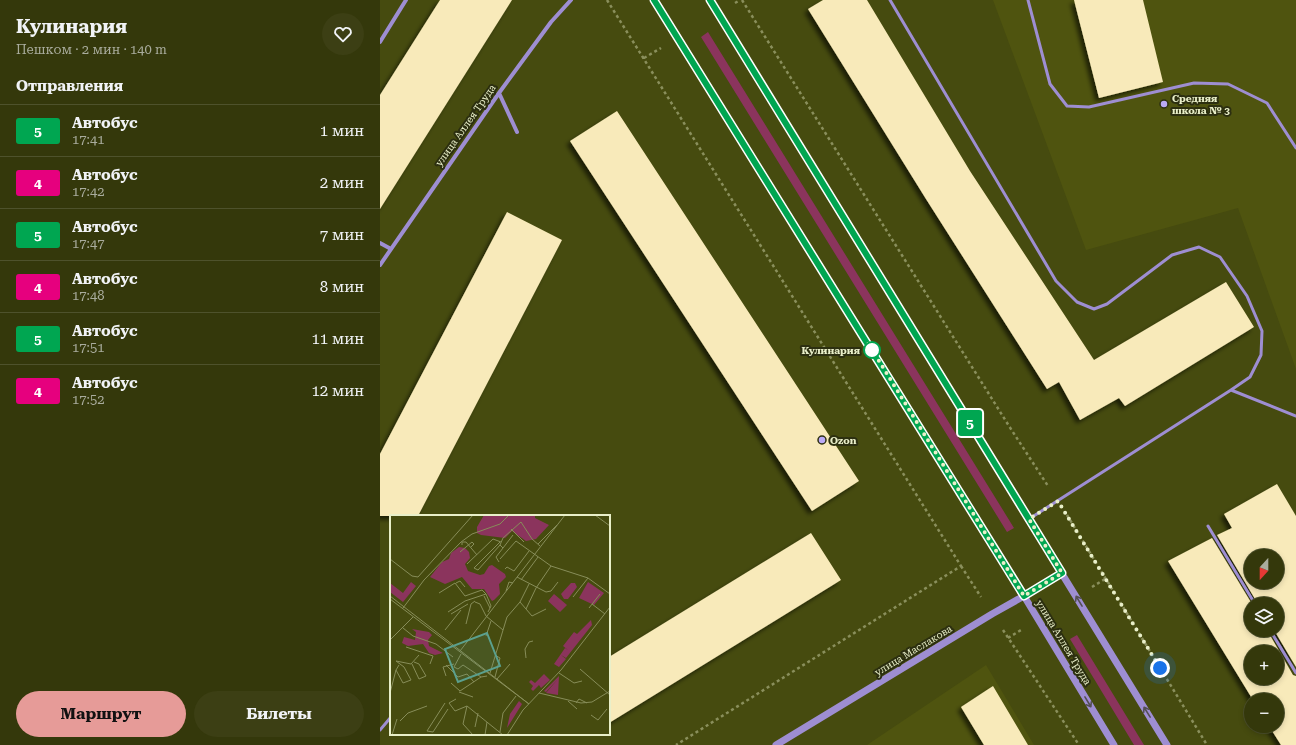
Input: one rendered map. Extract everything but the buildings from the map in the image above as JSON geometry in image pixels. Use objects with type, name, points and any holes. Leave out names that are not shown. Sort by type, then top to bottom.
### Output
[{"type":"street","points":[[380,42],[406,0]]},
{"type":"street","name":"улица Аллея Труда","points":[[380,265],[499,93],[551,22],[571,0]]},
{"type":"street","name":"улица Аллея Труда","points":[[654,0],[1024,596],[1114,745]]},
{"type":"street","points":[[710,0],[1167,745]]},
{"type":"street","points":[[499,93],[517,132]]},
{"type":"street","points":[[380,243],[391,249]]},
{"type":"street","name":"улица Маслакова","points":[[776,745],[1062,573]]},
{"type":"lane","points":[[890,0],[1056,281],[1077,302],[1094,308],[1107,304],[1172,255],[1199,247],[1220,257],[1247,296],[1262,331],[1261,355],[1250,377],[1232,390],[1029,519]]},
{"type":"lane","points":[[1028,0],[1050,84],[1067,106],[1089,106],[1194,83],[1228,84],[1267,103],[1296,148]]},
{"type":"lane","points":[[1232,390],[1296,416]]},
{"type":"lane","points":[[1208,526],[1250,597]]},
{"type":"lane","points":[[1274,637],[1296,674]]},
{"type":"lane","points":[[380,730],[390,718]]},
{"type":"path","points":[[607,0],[961,566],[1079,745]]},
{"type":"path","points":[[742,0],[1009,426],[1058,501],[1207,745]]},
{"type":"path","points":[[676,745],[961,566]]},
{"type":"shaded area","name":"Средняя школа № 3","points":[[993,0],[1296,0],[1296,369],[1238,208],[1086,250]]},
{"type":"shaded area","points":[[708,32],[1014,528],[1007,532],[701,37]]},
{"type":"shaded area","points":[[1077,635],[1144,745],[1134,745],[1070,639]]},
{"type":"shaded area","points":[[986,665],[1034,745],[867,745]]},
{"type":"bus line","name":"5","points":[[654,0],[1024,596],[1062,573],[710,0]]},
{"type":"place","name":"Средняя школа № 3","points":[[1164,104]]},
{"type":"place","name":"Кулинария","points":[[872,350]]},
{"type":"place","name":"Ozon","points":[[822,440]]},
{"type":"route","points":[[872,350],[868,343],[1024,596],[1062,573],[1029,519],[1058,501],[1160,668]]}]
